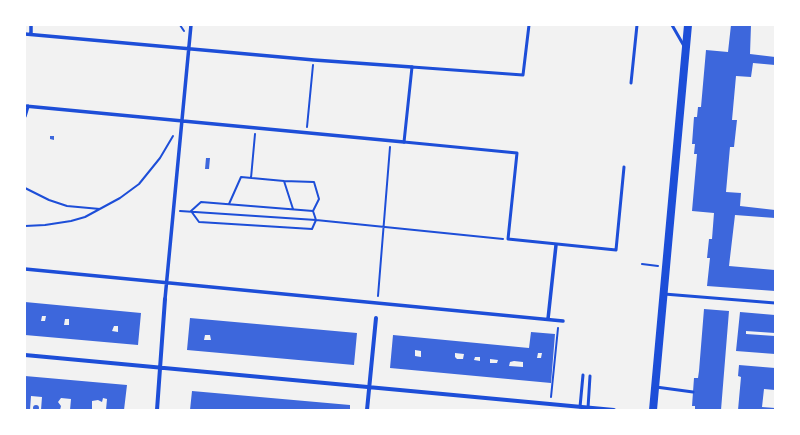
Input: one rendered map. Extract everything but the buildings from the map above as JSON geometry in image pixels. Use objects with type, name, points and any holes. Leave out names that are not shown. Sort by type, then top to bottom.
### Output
[{"type":"main road","points":[[653,410],[688,25]]},
{"type":"street","points":[[31,25],[31,34]]},
{"type":"street","points":[[157,410],[165,299],[191,25]]},
{"type":"street","points":[[25,34],[314,60],[412,67]]},
{"type":"street","points":[[25,116],[27,106],[404,142]]},
{"type":"street","points":[[548,320],[556,245]]},
{"type":"street","points":[[25,269],[561,321]]},
{"type":"street","points":[[367,410],[376,318]]},
{"type":"street","points":[[25,355],[614,410]]},
{"type":"lane","points":[[530,25],[523,75],[412,67],[404,142],[517,153],[508,239],[556,245],[616,250],[624,167]]},
{"type":"lane","points":[[631,83],[637,25]]},
{"type":"lane","points":[[672,25],[686,50]]},
{"type":"lane","points":[[664,294],[775,303]]},
{"type":"lane","points":[[580,407],[583,375]]},
{"type":"lane","points":[[588,408],[590,376]]},
{"type":"lane","points":[[656,387],[693,392]]},
{"type":"path","points":[[307,132],[314,60]]},
{"type":"path","points":[[25,226],[72,221],[100,209],[120,198],[139,184],[160,158],[182,120]]},
{"type":"path","points":[[251,178],[256,127]]},
{"type":"path","points":[[377,303],[391,140]]},
{"type":"path","points":[[191,211],[199,222],[312,229],[316,220],[313,211],[319,199],[314,182],[241,177],[229,204]]},
{"type":"path","points":[[284,181],[294,209]]},
{"type":"path","points":[[25,188],[49,200],[68,206],[100,209]]},
{"type":"path","points":[[191,211],[201,202],[313,211]]},
{"type":"path","points":[[174,210],[316,220],[508,239]]},
{"type":"path","points":[[551,404],[561,321]]}]
